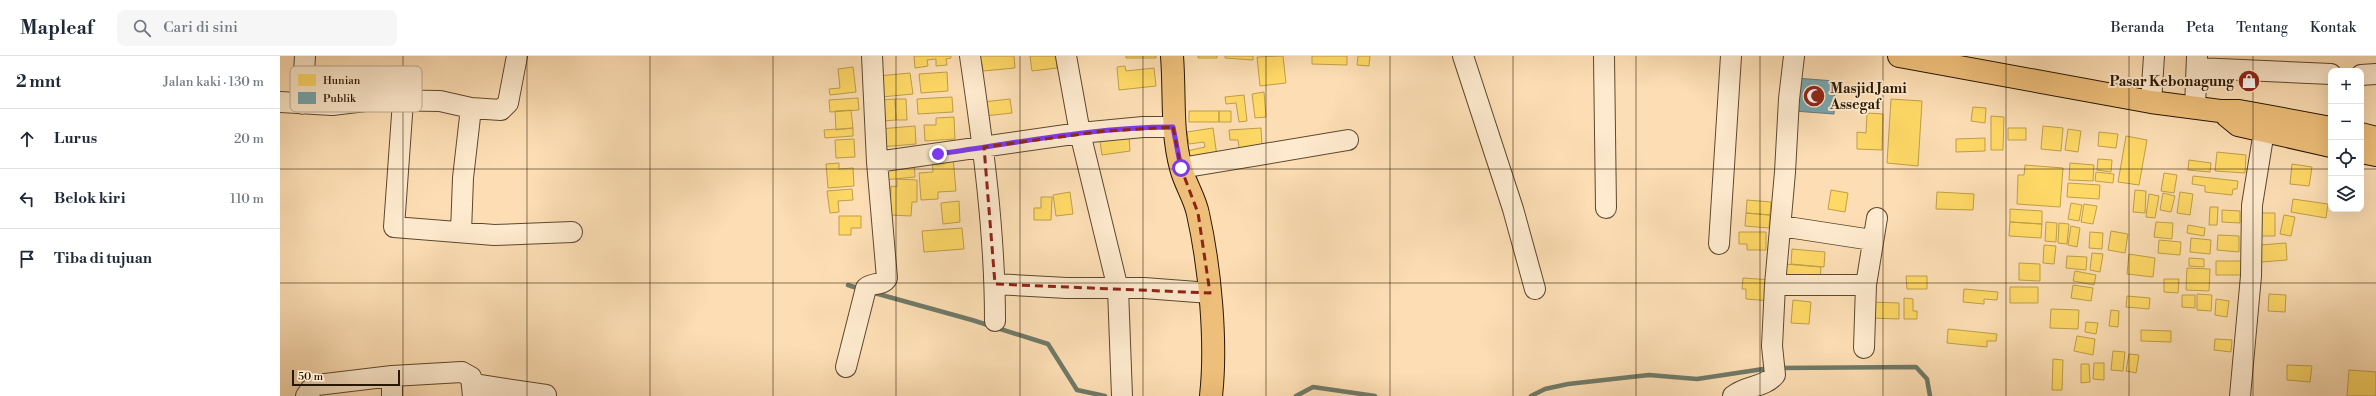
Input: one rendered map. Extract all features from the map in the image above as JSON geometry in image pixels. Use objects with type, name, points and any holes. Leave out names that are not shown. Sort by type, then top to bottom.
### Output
[{"type":"main road","points":[[1172,56],[1173,127],[1181,168],[1198,213],[1210,293],[1213,377],[1211,396]]},
{"type":"main road","points":[[1899,56],[2152,102],[2220,111],[2239,111],[2328,127]]},
{"type":"main road","points":[[2220,111],[2238,125],[2328,145]]},
{"type":"main road","points":[[2364,135],[2376,138]]},
{"type":"main road","points":[[2364,153],[2376,155]]},
{"type":"street","points":[[304,66],[305,56]]},
{"type":"street","points":[[422,101],[440,101],[471,108],[499,110],[507,107],[517,56]]},
{"type":"street","points":[[846,367],[864,293],[882,283],[887,278],[877,162],[872,56]]},
{"type":"street","points":[[970,56],[984,147],[995,284],[995,321]]},
{"type":"street","points":[[1066,56],[1080,134],[1118,289],[1122,392]]},
{"type":"street","points":[[1463,56],[1513,209],[1535,289]]},
{"type":"street","points":[[1604,56],[1606,208]]},
{"type":"street","points":[[1719,244],[1731,56]]},
{"type":"street","points":[[1733,396],[1742,390],[1769,382],[1775,368],[1772,346],[1775,285],[1781,226],[1789,100],[1794,56]]},
{"type":"street","points":[[2152,102],[2154,56]]},
{"type":"street","points":[[2195,108],[2197,62],[2328,74]]},
{"type":"street","points":[[2364,75],[2376,74]]},
{"type":"street","points":[[280,102],[290,103]]},
{"type":"street","points":[[461,232],[463,178],[471,108]]},
{"type":"street","points":[[402,112],[394,227],[494,235],[572,232]]},
{"type":"street","points":[[877,162],[1080,134],[1143,127],[1173,127]]},
{"type":"street","points":[[2240,396],[2251,276],[2252,205],[2264,131]]},
{"type":"street","points":[[1181,168],[1348,140]]},
{"type":"street","points":[[1864,348],[1866,285],[1872,240],[1877,218]]},
{"type":"street","points":[[1781,226],[1872,240]]},
{"type":"street","points":[[995,284],[1118,289],[1144,288],[1210,293]]},
{"type":"street","points":[[1775,285],[1866,285]]},
{"type":"street","points":[[306,396],[310,390],[317,385],[392,376],[462,372],[469,374],[473,390],[546,395]]},
{"type":"street","points":[[392,376],[392,396]]},
{"type":"highlighted area","points":[[1173,127],[1181,168],[1198,213],[1210,293],[995,284],[984,147],[1105,131]]},
{"type":"building: Hunian","points":[[914,56],[951,56],[951,58],[946,59],[947,65],[936,66],[936,59],[927,60],[928,66],[915,68]]},
{"type":"building: Hunian","points":[[976,56],[1014,56],[1015,68],[983,71],[982,63],[977,64]]},
{"type":"building: Hunian","points":[[1030,56],[1056,56],[1057,68],[1032,71]]},
{"type":"building: Hunian","points":[[1126,56],[1156,56],[1156,58],[1126,58]]},
{"type":"building: Hunian","points":[[1198,56],[1217,56],[1217,58],[1198,58]]},
{"type":"building: Hunian","points":[[1225,56],[1253,56],[1253,60],[1225,58]]},
{"type":"building: Hunian","points":[[1283,56],[1286,83],[1260,86],[1257,57]]},
{"type":"building: Hunian","points":[[1312,56],[1347,56],[1347,65],[1312,64]]},
{"type":"building: Hunian","points":[[1358,56],[1370,56],[1369,66],[1357,65]]},
{"type":"building: Hunian","points":[[1125,66],[1126,71],[1154,68],[1156,86],[1119,90],[1117,67]]},
{"type":"building: Hunian","points":[[853,67],[856,92],[830,95],[829,89],[840,88],[838,69]]},
{"type":"building: Hunian","points":[[947,72],[948,91],[921,93],[919,74]]},
{"type":"building: Hunian","points":[[910,73],[913,94],[881,97],[878,76]]},
{"type":"building: Hunian","points":[[1264,92],[1266,117],[1255,118],[1252,94]]},
{"type":"building: Hunian","points":[[1244,95],[1247,121],[1239,122],[1236,103],[1226,104],[1225,97]]},
{"type":"building: Hunian","points":[[952,97],[953,112],[918,114],[917,99]]},
{"type":"building: Hunian","points":[[858,98],[859,110],[830,112],[829,100]]},
{"type":"building: Hunian","points":[[895,99],[896,120],[883,121],[882,100]]},
{"type":"building: Hunian","points":[[895,99],[906,99],[907,120],[896,120]]},
{"type":"building: Hunian","points":[[1010,99],[1012,113],[985,116],[983,102]]},
{"type":"building: Hunian","points":[[1891,99],[1922,101],[1918,166],[1887,163]]},
{"type":"building: Hunian","points":[[1973,107],[1986,108],[1985,123],[1971,121]]},
{"type":"building: Hunian","points":[[851,110],[853,128],[836,130],[835,111]]},
{"type":"building: Hunian","points":[[1189,111],[1219,111],[1219,122],[1189,122]]},
{"type":"building: Hunian","points":[[1219,111],[1231,111],[1231,122],[1219,122]]},
{"type":"building: Hunian","points":[[1867,113],[1883,114],[1882,150],[1857,149],[1857,132],[1866,133]]},
{"type":"building: Hunian","points":[[1991,116],[2004,117],[2003,150],[1991,150]]},
{"type":"building: Hunian","points":[[954,117],[955,139],[925,141],[924,125],[936,125],[936,118]]},
{"type":"building: Hunian","points":[[915,126],[916,144],[880,147],[879,129]]},
{"type":"building: Hunian","points":[[2043,126],[2063,128],[2061,151],[2041,149]]},
{"type":"building: Hunian","points":[[853,128],[853,136],[825,138],[824,130]]},
{"type":"building: Hunian","points":[[1213,128],[1217,156],[1189,161],[1187,151],[1205,147],[1204,142],[1189,144],[1187,132]]},
{"type":"building: Hunian","points":[[1261,128],[1262,146],[1239,148],[1238,140],[1230,140],[1229,130]]},
{"type":"building: Hunian","points":[[2008,128],[2026,128],[2026,140],[2008,140]]},
{"type":"building: Hunian","points":[[2068,129],[2081,131],[2078,152],[2065,150]]},
{"type":"building: Hunian","points":[[2099,132],[2118,134],[2116,148],[2098,146]]},
{"type":"building: Hunian","points":[[2126,136],[2147,140],[2139,185],[2118,182]]},
{"type":"building: Hunian","points":[[1129,137],[1130,151],[1102,155],[1100,141]]},
{"type":"building: Hunian","points":[[1985,138],[1985,151],[1956,152],[1956,139]]},
{"type":"building: Hunian","points":[[854,139],[855,157],[836,158],[835,140]]},
{"type":"building: Hunian","points":[[2217,152],[2246,155],[2245,173],[2215,171]]},
{"type":"building: Hunian","points":[[953,157],[956,191],[938,192],[938,199],[921,200],[919,173],[933,172],[932,158]]},
{"type":"building: Hunian","points":[[2098,159],[2112,160],[2111,172],[2097,170]]},
{"type":"building: Hunian","points":[[914,160],[915,177],[883,180],[882,163]]},
{"type":"building: Hunian","points":[[2189,160],[2211,163],[2210,172],[2188,170]]},
{"type":"building: Hunian","points":[[839,163],[839,169],[853,168],[854,186],[828,188],[826,164]]},
{"type":"building: Hunian","points":[[2070,163],[2094,165],[2093,181],[2069,180]]},
{"type":"building: Hunian","points":[[2292,164],[2312,167],[2309,186],[2290,184]]},
{"type":"building: Hunian","points":[[2025,165],[2063,168],[2060,207],[2017,204],[2018,175],[2024,175]]},
{"type":"building: Hunian","points":[[2096,172],[2114,174],[2113,183],[2095,181]]},
{"type":"building: Hunian","points":[[2164,173],[2177,175],[2174,193],[2161,191]]},
{"type":"building: Hunian","points":[[2193,176],[2238,181],[2237,189],[2233,189],[2232,195],[2205,192],[2205,186],[2192,184]]},
{"type":"building: Hunian","points":[[897,179],[917,180],[917,202],[912,202],[911,216],[890,215],[891,186],[897,187]]},
{"type":"building: Hunian","points":[[2068,183],[2100,185],[2099,199],[2067,197]]},
{"type":"building: Hunian","points":[[852,189],[853,200],[838,201],[839,212],[830,213],[827,191]]},
{"type":"building: Hunian","points":[[1831,190],[1848,193],[1845,212],[1828,209]]},
{"type":"building: Hunian","points":[[2135,190],[2146,191],[2145,213],[2133,212]]},
{"type":"building: Hunian","points":[[1070,192],[1073,214],[1056,216],[1053,195]]},
{"type":"building: Hunian","points":[[1937,192],[1974,194],[1973,210],[1936,209]]},
{"type":"building: Hunian","points":[[2180,192],[2193,194],[2190,215],[2177,213]]},
{"type":"building: Hunian","points":[[2163,193],[2175,196],[2171,212],[2160,210]]},
{"type":"building: Hunian","points":[[2149,194],[2159,196],[2155,218],[2146,217]]},
{"type":"building: Hunian","points":[[1041,197],[1052,197],[1051,220],[1034,220],[1034,208],[1041,208]]},
{"type":"building: Hunian","points":[[2293,199],[2328,204],[2326,218],[2291,212]]},
{"type":"building: Hunian","points":[[1747,200],[1771,202],[1770,215],[1746,213]]},
{"type":"building: Hunian","points":[[959,201],[960,222],[943,224],[941,203]]},
{"type":"building: Hunian","points":[[2071,203],[2082,205],[2079,221],[2068,219]]},
{"type":"building: Hunian","points":[[2084,204],[2097,206],[2093,224],[2081,222]]},
{"type":"building: Hunian","points":[[2210,207],[2218,207],[2217,225],[2209,225]]},
{"type":"building: Hunian","points":[[2010,209],[2042,211],[2042,224],[2010,222]]},
{"type":"building: Hunian","points":[[2222,210],[2240,211],[2240,223],[2222,222]]},
{"type":"building: Hunian","points":[[1746,213],[1770,215],[1769,228],[1745,226]]},
{"type":"building: Hunian","points":[[2258,213],[2275,213],[2275,236],[2258,236]]},
{"type":"building: Hunian","points":[[2284,215],[2295,217],[2291,236],[2280,234]]},
{"type":"building: Hunian","points":[[839,216],[861,216],[861,228],[851,228],[851,235],[839,235]]},
{"type":"building: Hunian","points":[[2010,222],[2042,224],[2041,238],[2009,236]]},
{"type":"building: Hunian","points":[[2046,222],[2057,223],[2056,242],[2045,241]]},
{"type":"building: Hunian","points":[[2156,222],[2173,223],[2172,239],[2154,237]]},
{"type":"building: Hunian","points":[[2059,223],[2069,224],[2067,244],[2058,243]]},
{"type":"building: Hunian","points":[[2188,225],[2205,228],[2204,236],[2187,233]]},
{"type":"building: Hunian","points":[[2071,226],[2080,228],[2077,247],[2068,245]]},
{"type":"building: Hunian","points":[[962,228],[964,249],[924,252],[922,231]]},
{"type":"building: Hunian","points":[[2111,231],[2128,234],[2125,253],[2108,250]]},
{"type":"building: Hunian","points":[[1739,232],[1766,232],[1766,250],[1747,250],[1747,244],[1739,244]]},
{"type":"building: Hunian","points":[[2090,232],[2103,233],[2102,249],[2089,248]]},
{"type":"building: Hunian","points":[[2218,235],[2239,236],[2239,252],[2217,250]]},
{"type":"building: Hunian","points":[[2191,238],[2211,240],[2210,254],[2190,252]]},
{"type":"building: Hunian","points":[[2159,240],[2181,242],[2180,255],[2158,253]]},
{"type":"building: Hunian","points":[[2286,243],[2287,260],[2261,262],[2260,245]]},
{"type":"building: Hunian","points":[[2044,245],[2056,246],[2054,264],[2043,263]]},
{"type":"building: Hunian","points":[[1792,249],[1825,252],[1824,267],[1791,264]]},
{"type":"building: Hunian","points":[[2092,253],[2103,254],[2100,272],[2090,270]]},
{"type":"building: Hunian","points":[[2129,254],[2155,258],[2153,277],[2127,274]]},
{"type":"building: Hunian","points":[[2067,256],[2087,257],[2086,270],[2066,268]]},
{"type":"building: Hunian","points":[[2189,258],[2204,259],[2204,267],[2189,266]]},
{"type":"building: Hunian","points":[[2216,261],[2246,261],[2246,275],[2216,275]]},
{"type":"building: Hunian","points":[[2019,263],[2040,264],[2040,281],[2019,280]]},
{"type":"building: Hunian","points":[[1784,264],[1821,267],[1820,281],[1783,277]]},
{"type":"building: Hunian","points":[[2187,268],[2210,269],[2209,291],[2186,290]]},
{"type":"building: Hunian","points":[[2075,271],[2096,275],[2094,285],[2073,281]]},
{"type":"building: Hunian","points":[[1906,276],[1927,276],[1927,289],[1907,289]]},
{"type":"building: Hunian","points":[[1743,278],[1772,280],[1771,301],[1746,299],[1746,289],[1742,289]]},
{"type":"building: Hunian","points":[[2164,279],[2179,279],[2178,293],[2164,292]]},
{"type":"building: Hunian","points":[[2073,285],[2093,288],[2091,301],[2071,298]]},
{"type":"building: Hunian","points":[[2010,287],[2038,287],[2038,303],[2010,303]]},
{"type":"building: Hunian","points":[[1964,289],[1998,292],[1997,300],[1984,299],[1984,304],[1963,302]]},
{"type":"building: Hunian","points":[[2197,294],[2212,295],[2211,311],[2197,310]]},
{"type":"building: Hunian","points":[[2269,294],[2286,295],[2285,312],[2268,311]]},
{"type":"building: Hunian","points":[[2182,295],[2195,295],[2195,308],[2182,307]]},
{"type":"building: Hunian","points":[[2127,296],[2150,298],[2149,309],[2126,307]]},
{"type":"building: Hunian","points":[[1904,298],[1913,299],[1913,311],[1917,311],[1917,319],[1904,319]]},
{"type":"building: Hunian","points":[[2216,299],[2229,301],[2227,317],[2215,315]]},
{"type":"building: Hunian","points":[[1793,300],[1811,302],[1809,324],[1791,323]]},
{"type":"building: Hunian","points":[[1871,302],[1899,303],[1899,319],[1871,318]]},
{"type":"building: Hunian","points":[[2051,309],[2079,310],[2078,329],[2050,328]]},
{"type":"building: Hunian","points":[[2111,310],[2119,311],[2118,327],[2109,326]]},
{"type":"building: Hunian","points":[[2086,322],[2098,323],[2096,334],[2085,332]]},
{"type":"building: Hunian","points":[[1948,329],[1997,334],[1996,341],[1987,341],[1987,347],[1947,343]]},
{"type":"building: Hunian","points":[[2141,330],[2171,331],[2171,342],[2141,341]]},
{"type":"building: Hunian","points":[[2077,336],[2095,339],[2093,355],[2074,351]]},
{"type":"building: Hunian","points":[[2215,339],[2232,340],[2231,352],[2214,350]]},
{"type":"building: Hunian","points":[[2113,351],[2125,352],[2123,371],[2111,370]]},
{"type":"building: Hunian","points":[[2129,354],[2139,355],[2136,373],[2126,371]]},
{"type":"building: Hunian","points":[[2053,359],[2063,360],[2062,390],[2052,390]]},
{"type":"building: Hunian","points":[[2094,363],[2104,363],[2104,380],[2093,379]]},
{"type":"building: Hunian","points":[[2081,364],[2089,364],[2090,382],[2081,383]]},
{"type":"building: Hunian","points":[[2287,365],[2312,366],[2310,382],[2287,380]]},
{"type":"building: Hunian","points":[[2349,370],[2376,372],[2376,396],[2347,396]]},
{"type":"building: Publik","name":"Masjid Jami Assegaf","points":[[1795,78],[1835,81],[1834,114],[1794,111]]},
{"type":"waterway","points":[[848,285],[860,289]]},
{"type":"waterway","points":[[871,292],[972,320],[1048,344],[1077,390],[1105,396]]},
{"type":"waterway","points":[[1779,368],[1916,367],[1927,379],[1930,396]]},
{"type":"waterway","points":[[1531,396],[1545,389],[1568,384],[1649,375],[1697,379],[1770,368]]},
{"type":"waterway","points":[[1296,396],[1313,387],[1375,396]]},
{"type":"place","name":"Pasar Kebonagung","points":[[2249,81]]},
{"type":"place","name":"Masjid Jami Assegaf","points":[[1814,96]]},
{"type":"route","points":[[938,154],[1080,134],[1143,127],[1173,127],[1181,168]]}]
